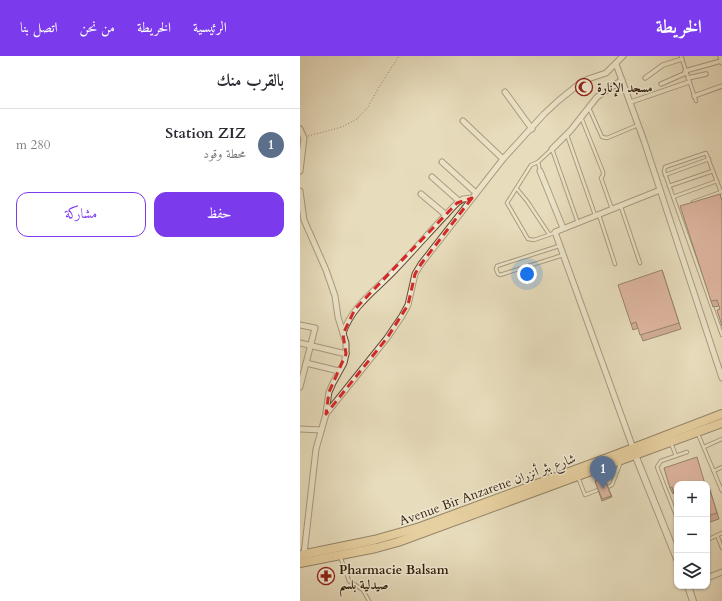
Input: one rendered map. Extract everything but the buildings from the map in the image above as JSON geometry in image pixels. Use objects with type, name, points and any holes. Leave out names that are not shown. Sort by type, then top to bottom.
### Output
[{"type":"main road","name":"Avenue Bir Anzarene شارع بئر أنزران","points":[[300,563],[376,548],[398,542],[621,461],[634,452],[722,414]]},
{"type":"main road","name":"Avenue Bir Anzarene شارع بئر أنزران","points":[[302,555],[393,536],[634,452],[671,442],[722,423]]},
{"type":"street","points":[[326,414],[391,333],[408,305],[415,274],[421,264],[503,159],[570,90],[588,79],[606,73],[622,56]]},
{"type":"street","points":[[661,84],[686,72],[722,62],[720,56]]},
{"type":"street","points":[[645,78],[663,65],[682,58]]},
{"type":"street","points":[[616,64],[639,125],[722,378]]},
{"type":"street","points":[[631,102],[706,74]]},
{"type":"street","points":[[552,148],[566,135],[597,97],[622,80]]},
{"type":"street","points":[[694,96],[722,86]]},
{"type":"street","points":[[505,92],[532,129]]},
{"type":"street","points":[[463,121],[503,159]]},
{"type":"street","points":[[300,129],[304,138],[300,171]]},
{"type":"street","points":[[442,162],[476,193]]},
{"type":"street","points":[[540,171],[563,228]]},
{"type":"street","points":[[432,177],[459,201]]},
{"type":"street","points":[[660,190],[552,233],[560,246],[634,452],[675,553]]},
{"type":"street","points":[[300,191],[304,220],[326,270],[335,296],[338,318],[346,343],[344,363],[329,392],[326,414],[316,449],[302,555]]},
{"type":"street","points":[[421,194],[446,215]]},
{"type":"street","points":[[343,334],[355,309],[394,271],[459,201],[472,198]]},
{"type":"street","points":[[300,325],[315,328],[300,387]]},
{"type":"street","points":[[300,343],[346,354]]},
{"type":"street","points":[[306,363],[339,371]]},
{"type":"street","points":[[300,429],[321,430]]},
{"type":"street","points":[[710,577],[722,572]]},
{"type":"street","points":[[689,589],[693,601]]},
{"type":"lane","points":[[682,58],[696,101]]},
{"type":"lane","points":[[589,107],[602,137],[607,138],[639,125]]},
{"type":"lane","points":[[581,117],[603,172],[601,178],[612,210]]},
{"type":"lane","points":[[566,135],[615,264]]},
{"type":"lane","points":[[517,189],[552,233],[534,240],[528,239],[507,206],[508,201],[531,165],[538,162],[552,148],[578,222]]},
{"type":"lane","points":[[692,202],[722,193],[707,155],[703,154],[665,167],[664,169],[722,335]]},
{"type":"lane","points":[[665,175],[708,159]]},
{"type":"lane","points":[[538,162],[540,171]]},
{"type":"lane","points":[[669,186],[713,170]]},
{"type":"lane","points":[[673,197],[717,181]]},
{"type":"lane","points":[[677,208],[684,205]]},
{"type":"lane","points":[[620,206],[640,263]]},
{"type":"lane","points":[[560,246],[497,266],[496,269],[500,275],[563,255]]},
{"type":"lane","points":[[698,432],[722,491]]},
{"type":"lane","points":[[704,447],[722,439]]},
{"type":"lane","points":[[671,442],[676,456]]},
{"type":"lane","points":[[677,517],[657,467],[661,462],[687,452]]},
{"type":"lane","points":[[608,487],[612,485],[621,461]]},
{"type":"lane","points":[[714,470],[722,467]]},
{"type":"lane","points":[[578,477],[585,495],[598,490]]},
{"type":"lane","points":[[710,538],[722,533]]},
{"type":"lane","points":[[717,535],[722,548]]},
{"type":"lane","points":[[340,555],[349,580],[363,590],[369,601]]},
{"type":"path","points":[[304,138],[342,127],[357,119],[368,107],[399,56]]},
{"type":"highlighted area","points":[[472,198],[421,264],[415,274],[408,305],[387,338],[326,414],[329,392],[346,354],[343,334],[355,309],[457,203]]},
{"type":"place","name":"مسجد الإنارة","points":[[584,87]]},
{"type":"place","name":"Station ZIZ","points":[[603,489]]},
{"type":"place","name":"Pharmacie Balsam صيدلية بلسم","points":[[326,576]]}]
